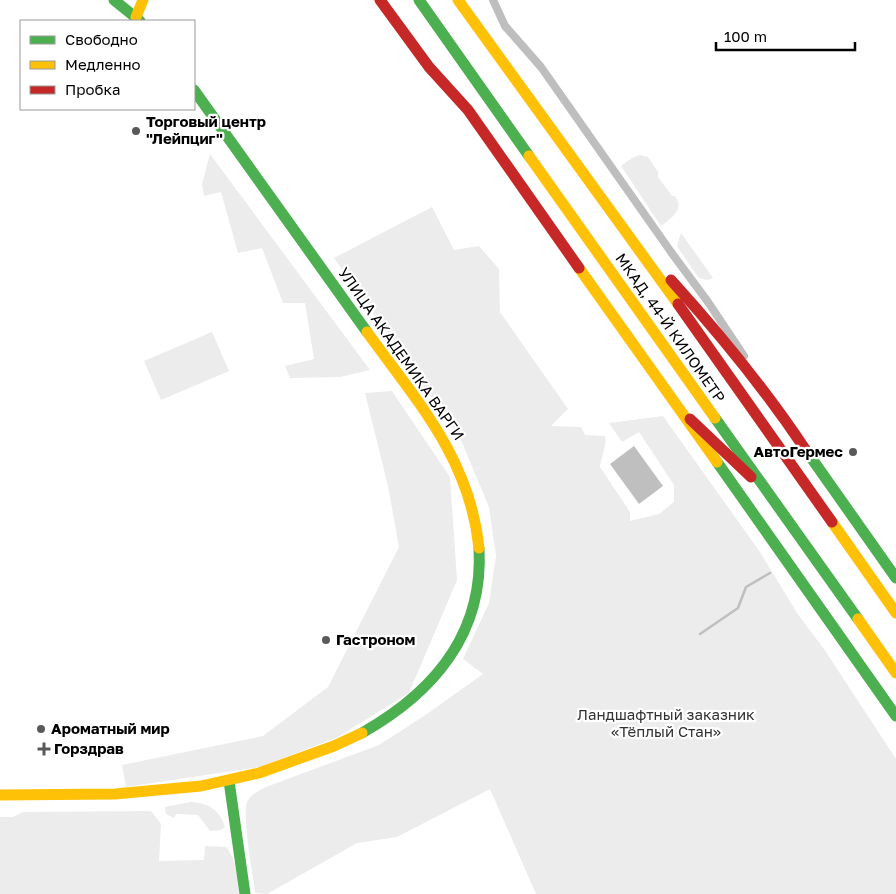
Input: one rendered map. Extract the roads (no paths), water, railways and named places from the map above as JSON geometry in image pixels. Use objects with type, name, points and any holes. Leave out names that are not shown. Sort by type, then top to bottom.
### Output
[{"type":"main road","points":[[114,0],[138,19],[143,0]]},
{"type":"main road","points":[[380,0],[429,67],[468,110],[896,716]]},
{"type":"main road","name":"МКАД, 44-Й КИЛОМЕТР","points":[[419,0],[896,673]]},
{"type":"main road","name":"МКАД, 44-Й КИЛОМЕТР","points":[[458,0],[626,231],[896,614]]},
{"type":"main road","name":"УЛИЦА АКАДЕМИКА ВАРГИ","points":[[0,795],[143,792],[229,781],[275,768],[350,740],[381,724],[418,696],[439,674],[453,654],[477,596],[480,543],[463,477],[452,453],[438,430],[195,91]]},
{"type":"main road","points":[[626,231],[698,310],[782,414],[842,503],[896,578]]},
{"type":"main road","points":[[678,407],[769,494]]},
{"type":"main road","points":[[229,781],[245,894]]},
{"type":"street","points":[[493,0],[505,26],[541,67],[708,302],[782,414]]},
{"type":"waterway","points":[[700,634],[738,608],[746,587],[770,573]]},
{"type":"place","name":"Торговый центр \"Лейпциг\"","points":[[136,131]]},
{"type":"place","name":"АвтоГермес","points":[[853,452]]},
{"type":"place","name":"Гастроном","points":[[326,640]]},
{"type":"place","name":"Ароматный мир","points":[[41,729]]},
{"type":"place","name":"Горздрав","points":[[44,749]]},
{"type":"park label","name":"Ландшафтный заказник «Тёплый Стан»","points":[[666,724]]}]
